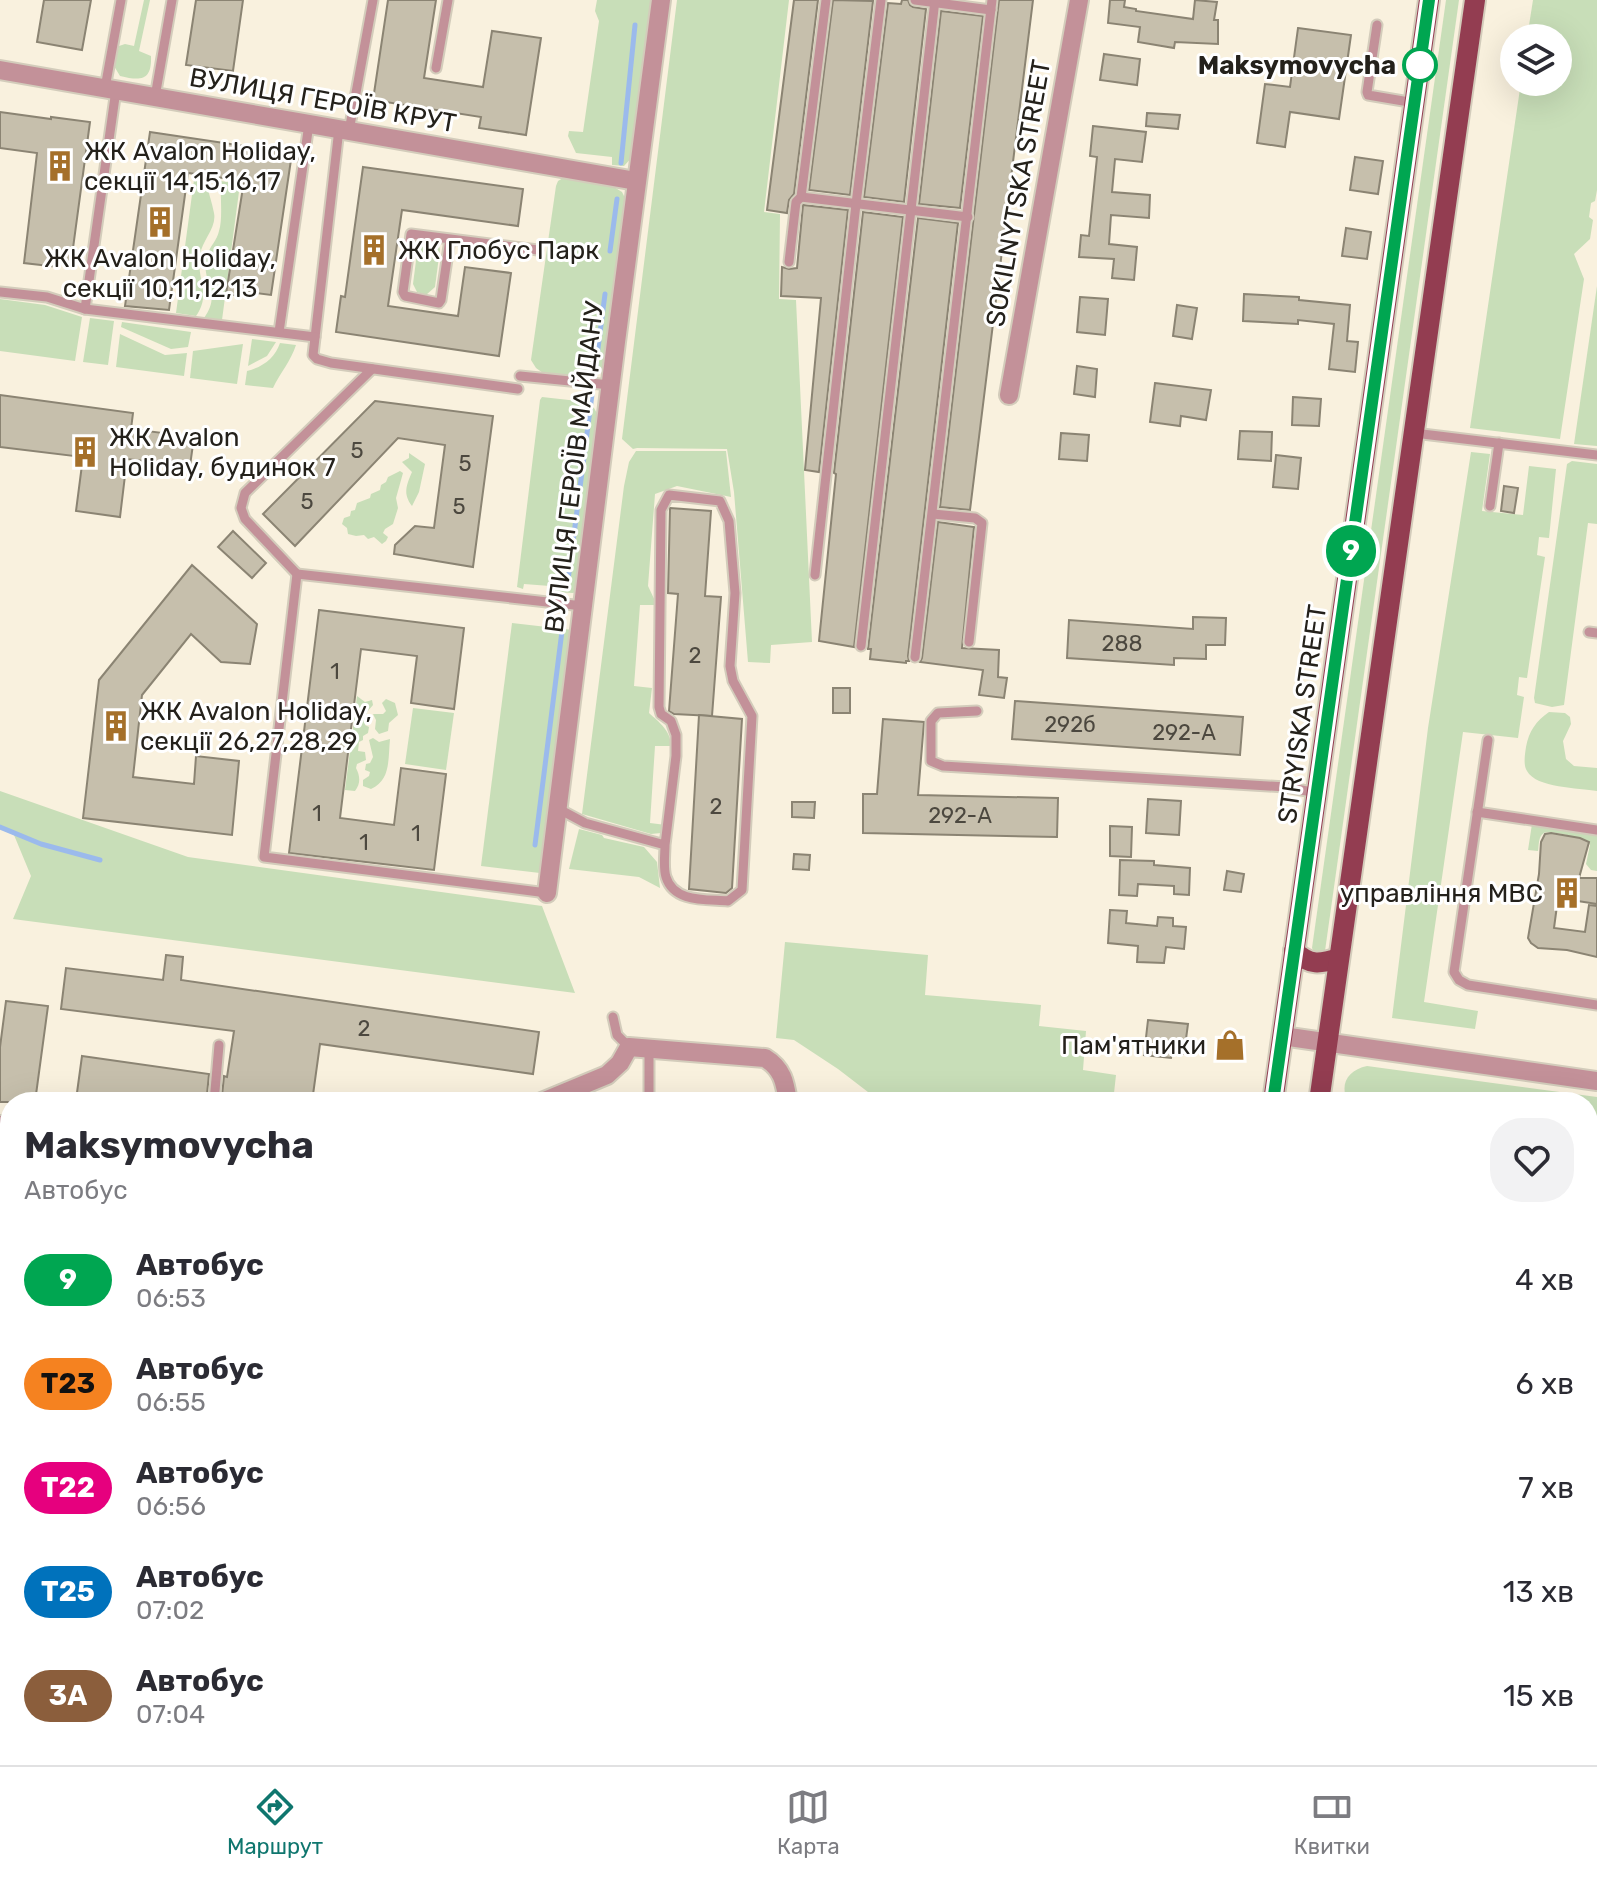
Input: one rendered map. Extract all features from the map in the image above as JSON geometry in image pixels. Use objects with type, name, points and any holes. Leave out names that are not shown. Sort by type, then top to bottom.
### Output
[{"type":"main road","name":"STRYISKA STREET","points":[[1274,1092],[1429,0]]},
{"type":"main road","points":[[1320,1092],[1475,0]]},
{"type":"main road","points":[[1294,951],[1303,960],[1315,963],[1339,958]]},
{"type":"street","name":"ВУЛИЦЯ ГЕРОЇВ МАЙДАНУ","points":[[547,893],[583,606],[606,385],[661,0]]},
{"type":"street","name":"SOKILNYTSKA STREET","points":[[1009,395],[1079,0]]},
{"type":"street","name":"ВУЛИЦЯ ГЕРОЇВ КРУТ","points":[[0,70],[636,181]]},
{"type":"street","points":[[1282,1036],[1597,1081]]},
{"type":"street","points":[[566,1092],[607,1075],[620,1063],[629,1047],[765,1058],[783,1075],[786,1092]]},
{"type":"lane","points":[[85,309],[121,0]]},
{"type":"lane","points":[[155,97],[172,0]]},
{"type":"lane","points":[[373,0],[344,130],[313,355],[331,363],[518,389]]},
{"type":"lane","points":[[436,68],[448,0]]},
{"type":"lane","points":[[789,262],[796,202],[801,197],[826,0]]},
{"type":"lane","points":[[815,575],[881,0]]},
{"type":"lane","points":[[915,0],[992,5],[915,657]]},
{"type":"lane","points":[[861,646],[934,1]]},
{"type":"lane","points":[[1377,25],[1368,95],[1415,103]]},
{"type":"lane","points":[[279,332],[309,124]]},
{"type":"lane","points":[[801,197],[968,217]]},
{"type":"lane","points":[[450,239],[439,303],[405,296],[411,234],[538,250]]},
{"type":"lane","points":[[0,292],[47,297],[85,309],[315,337]]},
{"type":"lane","points":[[372,369],[245,493],[241,508],[245,519],[297,574],[583,606]]},
{"type":"lane","points":[[520,376],[606,385]]},
{"type":"lane","points":[[1414,433],[1597,455]]},
{"type":"lane","points":[[1490,506],[1499,443]]},
{"type":"lane","points":[[669,495],[720,501],[729,521],[735,593],[730,666],[733,681],[752,716],[742,890],[728,901],[678,894],[666,878],[665,845],[676,756],[676,735],[671,721],[661,714],[659,707],[661,510],[669,495]]},
{"type":"lane","points":[[933,514],[975,518],[982,523],[969,642]]},
{"type":"lane","points":[[297,574],[264,857],[547,893]]},
{"type":"lane","points":[[977,711],[938,713],[931,721],[931,761],[943,766],[1286,787],[1317,793]]},
{"type":"lane","points":[[1488,740],[1454,972],[1459,980],[1468,985],[1597,1005]]},
{"type":"lane","points":[[557,808],[585,823],[665,845]]},
{"type":"lane","points":[[1477,812],[1597,830]]},
{"type":"lane","points":[[613,1017],[617,1035],[629,1047]]},
{"type":"lane","points":[[215,1092],[219,1045]]},
{"type":"lane","points":[[649,1048],[649,1092]]},
{"type":"green space","points":[[144,0],[150,0],[139,51],[151,56],[150,70],[139,78],[120,76],[114,66],[119,46],[134,46]]},
{"type":"green space","points":[[597,0],[653,0],[634,155],[624,166],[612,165],[612,157],[576,153],[568,136],[569,131],[583,132],[599,21],[595,11]]},
{"type":"green space","points":[[677,0],[789,0],[764,212],[780,214],[779,299],[796,300],[812,642],[771,645],[770,663],[748,662],[734,492],[727,449],[633,449],[622,439]]},
{"type":"green space","points":[[1446,0],[1459,0],[1325,951],[1314,952],[1312,948]]},
{"type":"green space","points":[[1533,0],[1597,0],[1597,190],[1589,217],[1593,220],[1590,239],[1574,254],[1584,279],[1560,439],[1470,428],[1519,96],[1572,96],[1572,24],[1529,24]]},
{"type":"green space","points":[[563,178],[614,187],[622,192],[626,200],[604,366],[599,373],[588,377],[543,373],[531,360],[556,186]]},
{"type":"green space","points":[[194,180],[206,181],[214,218],[200,255],[203,300],[196,316],[176,313]]},
{"type":"green space","points":[[221,181],[240,184],[222,320],[204,318],[211,302],[206,259],[220,226]]},
{"type":"green space","points":[[425,239],[434,241],[440,249],[435,287],[426,295],[417,292],[413,284],[418,245]]},
{"type":"green space","points":[[1597,286],[1597,446],[1574,444]]},
{"type":"green space","points":[[0,299],[45,305],[82,317],[75,361],[0,351]]},
{"type":"green space","points":[[90,318],[114,321],[108,365],[83,362]]},
{"type":"green space","points":[[122,322],[191,332],[188,347],[171,349],[121,327]]},
{"type":"green space","points":[[120,334],[165,355],[187,353],[184,376],[116,367]]},
{"type":"green space","points":[[252,339],[276,342],[267,356],[248,366]]},
{"type":"green space","points":[[280,343],[296,345],[273,388],[245,385],[247,371],[268,361]]},
{"type":"green space","points":[[243,344],[237,384],[190,378],[193,351]]},
{"type":"green space","points":[[542,397],[587,402],[600,419],[576,592],[573,593],[551,592],[550,586],[524,584],[523,589],[517,587]]},
{"type":"green space","points":[[636,451],[726,451],[731,497],[677,486],[655,494],[648,586],[657,605],[640,605],[634,686],[652,688],[649,713],[667,731],[671,746],[655,746],[650,823],[666,825],[661,833],[651,834],[582,814],[624,486],[629,462]]},
{"type":"green space","points":[[1471,452],[1490,454],[1482,511],[1523,515],[1529,466],[1556,469],[1549,538],[1539,537],[1537,555],[1545,557],[1527,678],[1519,677],[1517,695],[1524,697],[1518,738],[1463,732],[1424,1002],[1478,1011],[1475,1029],[1392,1018],[1428,728]]},
{"type":"green space","points":[[409,453],[425,464],[419,492],[412,506],[406,490],[412,472],[402,462],[409,458]]},
{"type":"green space","points":[[1572,461],[1597,464],[1597,524],[1588,523],[1564,705],[1552,707],[1535,703],[1534,698],[1567,464]]},
{"type":"green space","points":[[400,471],[403,473],[396,498],[398,508],[393,524],[383,533],[388,537],[386,541],[382,544],[374,537],[368,539],[364,535],[348,534],[342,524],[344,518],[350,516],[357,503],[370,498],[388,477]]},
{"type":"green space","points":[[512,623],[573,630],[540,873],[481,866]]},
{"type":"green space","points":[[357,696],[365,702],[372,700],[373,705],[367,712],[365,725],[369,727],[368,733],[359,742],[358,751],[365,752],[366,760],[357,764],[359,780],[355,791],[345,790]]},
{"type":"green space","points":[[386,699],[395,703],[398,715],[389,723],[388,731],[379,734],[373,714],[386,711],[382,703]]},
{"type":"green space","points":[[413,708],[454,713],[446,770],[405,764]]},
{"type":"green space","points":[[1549,712],[1565,713],[1570,717],[1571,724],[1563,741],[1566,759],[1574,766],[1597,768],[1597,791],[1548,784],[1532,777],[1527,771],[1525,759],[1529,736]]},
{"type":"green space","points":[[373,738],[379,742],[390,739],[385,774],[371,789],[363,786],[363,780],[370,772],[365,770],[373,757],[369,740]]},
{"type":"green space","points":[[0,791],[188,857],[542,906],[575,993],[13,919],[31,876],[14,835],[0,829]]},
{"type":"green space","points":[[1532,824],[1597,833],[1597,871],[1586,864],[1590,845],[1585,840],[1547,832],[1541,836],[1538,851],[1528,850]]},
{"type":"green space","points":[[579,829],[644,847],[657,862],[660,888],[639,877],[569,869]]},
{"type":"green space","points":[[785,942],[928,955],[925,995],[1041,1005],[1039,1026],[1086,1031],[1083,1070],[1116,1075],[1114,1092],[868,1092],[794,1040],[776,1038]]},
{"type":"green space","points":[[1367,1066],[1560,1092],[1344,1092],[1347,1079]]},
{"type":"building","points":[[44,0],[91,0],[82,50],[37,42]]},
{"type":"building","points":[[196,0],[243,0],[233,71],[186,65]]},
{"type":"building","points":[[388,0],[436,0],[424,78],[483,87],[492,31],[541,38],[526,135],[479,128],[481,117],[373,100]]},
{"type":"building","points":[[794,0],[818,0],[794,194],[789,200],[787,213],[767,210]]},
{"type":"building","points":[[833,0],[873,1],[850,195],[809,190]]},
{"type":"building","points":[[902,0],[908,0],[913,7],[926,9],[904,202],[864,197],[888,3],[901,4]]},
{"type":"building","points":[[999,0],[1033,0],[970,510],[940,507]]},
{"type":"building","points":[[1110,0],[1125,0],[1124,7],[1136,11],[1193,19],[1195,0],[1217,2],[1214,20],[1218,20],[1218,44],[1175,42],[1174,48],[1138,42],[1140,27],[1108,23]]},
{"type":"building","points":[[941,11],[983,16],[960,208],[919,204]]},
{"type":"building","points":[[1298,28],[1351,35],[1339,119],[1290,112],[1285,147],[1257,143],[1265,84],[1290,87]]},
{"type":"building","points":[[1104,54],[1140,59],[1137,85],[1100,80]]},
{"type":"building","points":[[0,112],[90,122],[71,263],[59,261],[58,267],[24,263],[37,153],[0,148]]},
{"type":"building","points":[[1147,113],[1180,115],[1178,129],[1146,126]]},
{"type":"building","points":[[1093,126],[1146,132],[1142,162],[1115,159],[1112,192],[1150,195],[1149,218],[1111,215],[1109,244],[1137,247],[1134,280],[1112,278],[1114,259],[1079,257],[1081,235],[1089,236],[1097,157],[1090,156]]},
{"type":"building","name":"ЖК Avalon Holiday, секції 10,11,12,13","points":[[150,132],[292,153],[271,295],[248,292],[248,297],[226,294],[244,181],[188,173],[169,310],[125,306]]},
{"type":"building","points":[[1355,157],[1383,161],[1378,194],[1350,190]]},
{"type":"building","name":"ЖК Глобус Парк","points":[[363,167],[523,189],[518,226],[402,210],[388,306],[458,316],[465,267],[511,273],[499,356],[336,332],[341,296],[345,297]]},
{"type":"building","points":[[803,205],[848,210],[819,472],[805,470],[821,298],[781,296],[782,267],[797,268]]},
{"type":"building","points":[[863,212],[903,217],[854,647],[819,641]]},
{"type":"building","points":[[918,218],[958,223],[909,661],[906,663],[870,659],[871,649],[868,649]]},
{"type":"building","points":[[1346,228],[1371,232],[1367,259],[1342,256]]},
{"type":"building","points":[[1244,294],[1299,297],[1299,300],[1350,305],[1347,341],[1358,342],[1355,372],[1329,369],[1334,324],[1298,320],[1298,324],[1243,321]]},
{"type":"building","points":[[1080,297],[1108,299],[1105,335],[1077,332]]},
{"type":"building","points":[[1177,305],[1197,308],[1192,339],[1173,336]]},
{"type":"building","points":[[1077,366],[1097,369],[1095,397],[1074,394]]},
{"type":"building","points":[[1155,383],[1211,390],[1206,420],[1181,416],[1180,426],[1150,422]]},
{"type":"building","name":"ЖК Avalon Holiday, будинок 7","points":[[0,395],[133,413],[131,429],[194,437],[190,466],[127,459],[120,517],[76,511],[83,457],[0,447]]},
{"type":"building","points":[[1293,397],[1321,399],[1319,426],[1292,425]]},
{"type":"building","points":[[375,401],[493,416],[473,567],[394,554],[395,545],[415,526],[434,528],[445,445],[398,438],[295,546],[263,514]]},
{"type":"building","points":[[1240,431],[1272,432],[1271,461],[1238,459]]},
{"type":"building","points":[[1061,433],[1089,435],[1087,461],[1059,459]]},
{"type":"building","points":[[1276,455],[1301,458],[1298,489],[1273,487]]},
{"type":"building","points":[[1504,486],[1518,488],[1514,513],[1501,511]]},
{"type":"building","points":[[670,508],[711,511],[705,596],[721,597],[712,716],[674,714],[669,711],[678,594],[668,593]]},
{"type":"building","points":[[938,522],[974,527],[962,648],[999,650],[998,677],[1007,678],[1004,698],[979,695],[983,670],[920,662]]},
{"type":"building","points":[[233,531],[266,563],[252,578],[218,547]]},
{"type":"building","name":"ЖК Avalon Holiday, секції 26,27,28,29","points":[[192,565],[257,624],[250,664],[221,662],[191,634],[142,695],[133,777],[194,784],[196,756],[239,761],[232,835],[83,818],[99,680]]},
{"type":"building","points":[[319,610],[464,628],[454,709],[411,703],[417,656],[361,649],[346,769],[340,818],[394,825],[401,768],[446,774],[434,870],[289,853]]},
{"type":"building","points":[[1193,617],[1226,618],[1225,645],[1206,645],[1206,659],[1174,658],[1174,665],[1067,658],[1069,620],[1193,629]]},
{"type":"building","points":[[833,688],[850,688],[850,713],[833,713]]},
{"type":"building","points":[[1015,701],[1243,717],[1240,755],[1012,739]]},
{"type":"building","points":[[699,715],[742,719],[732,888],[726,893],[689,889]]},
{"type":"building","points":[[883,719],[924,722],[918,795],[1058,798],[1057,837],[863,833],[863,794],[877,794]]},
{"type":"building","points":[[1148,799],[1181,801],[1179,835],[1146,833]]},
{"type":"building","points":[[792,802],[815,802],[814,818],[792,817]]},
{"type":"building","points":[[1110,826],[1132,827],[1131,857],[1110,856]]},
{"type":"building","name":"управління МВС","points":[[1545,834],[1589,842],[1579,878],[1597,878],[1597,904],[1558,898],[1554,928],[1585,932],[1589,905],[1597,906],[1597,957],[1538,948],[1528,938],[1541,842]]},
{"type":"building","points":[[794,854],[810,855],[809,870],[793,869]]},
{"type":"building","points":[[1120,860],[1154,861],[1154,865],[1190,868],[1189,895],[1174,894],[1174,886],[1138,884],[1137,896],[1119,895]]},
{"type":"building","points":[[1227,871],[1244,874],[1241,892],[1224,890]]},
{"type":"building","points":[[1110,910],[1127,911],[1126,923],[1157,926],[1158,917],[1173,918],[1173,926],[1186,927],[1184,949],[1166,947],[1164,963],[1137,962],[1138,946],[1108,943]]},
{"type":"building","points":[[166,955],[183,957],[181,980],[539,1032],[533,1074],[320,1044],[313,1092],[222,1092],[234,1031],[61,1009],[66,968],[163,980]]},
{"type":"building","points":[[6,1001],[48,1006],[36,1092],[0,1092],[0,1047]]},
{"type":"building","points":[[1148,1020],[1188,1024],[1184,1054],[1172,1053],[1171,1058],[1144,1055]]},
{"type":"building","points":[[82,1056],[209,1074],[207,1092],[77,1092]]},
{"type":"waterway","points":[[621,163],[635,25]]},
{"type":"waterway","points":[[610,251],[617,199]]},
{"type":"waterway","points":[[567,588],[605,294]]},
{"type":"waterway","points":[[535,845],[562,631]]},
{"type":"waterway","points":[[0,827],[41,844],[100,860]]},
{"type":"bus line","name":"9","points":[[1274,1092],[1429,0]]},
{"type":"place","name":"Maksymovycha","points":[[1420,65]]},
{"type":"place","name":"ЖК Avalon Holiday, секції 14,15,16,17","points":[[60,166]]},
{"type":"place","name":"ЖК Avalon Holiday, секції 10,11,12,13","points":[[160,222]]},
{"type":"place","name":"ЖК Глобус Парк","points":[[374,250]]},
{"type":"place","name":"ЖК Avalon Holiday, будинок 7","points":[[85,452]]},
{"type":"place","name":"ЖК Avalon Holiday, секції 26,27,28,29","points":[[116,726]]},
{"type":"place","name":"управління МВС","points":[[1567,893]]},
{"type":"place","name":"Пам'ятники","points":[[1230,1045]]}]
